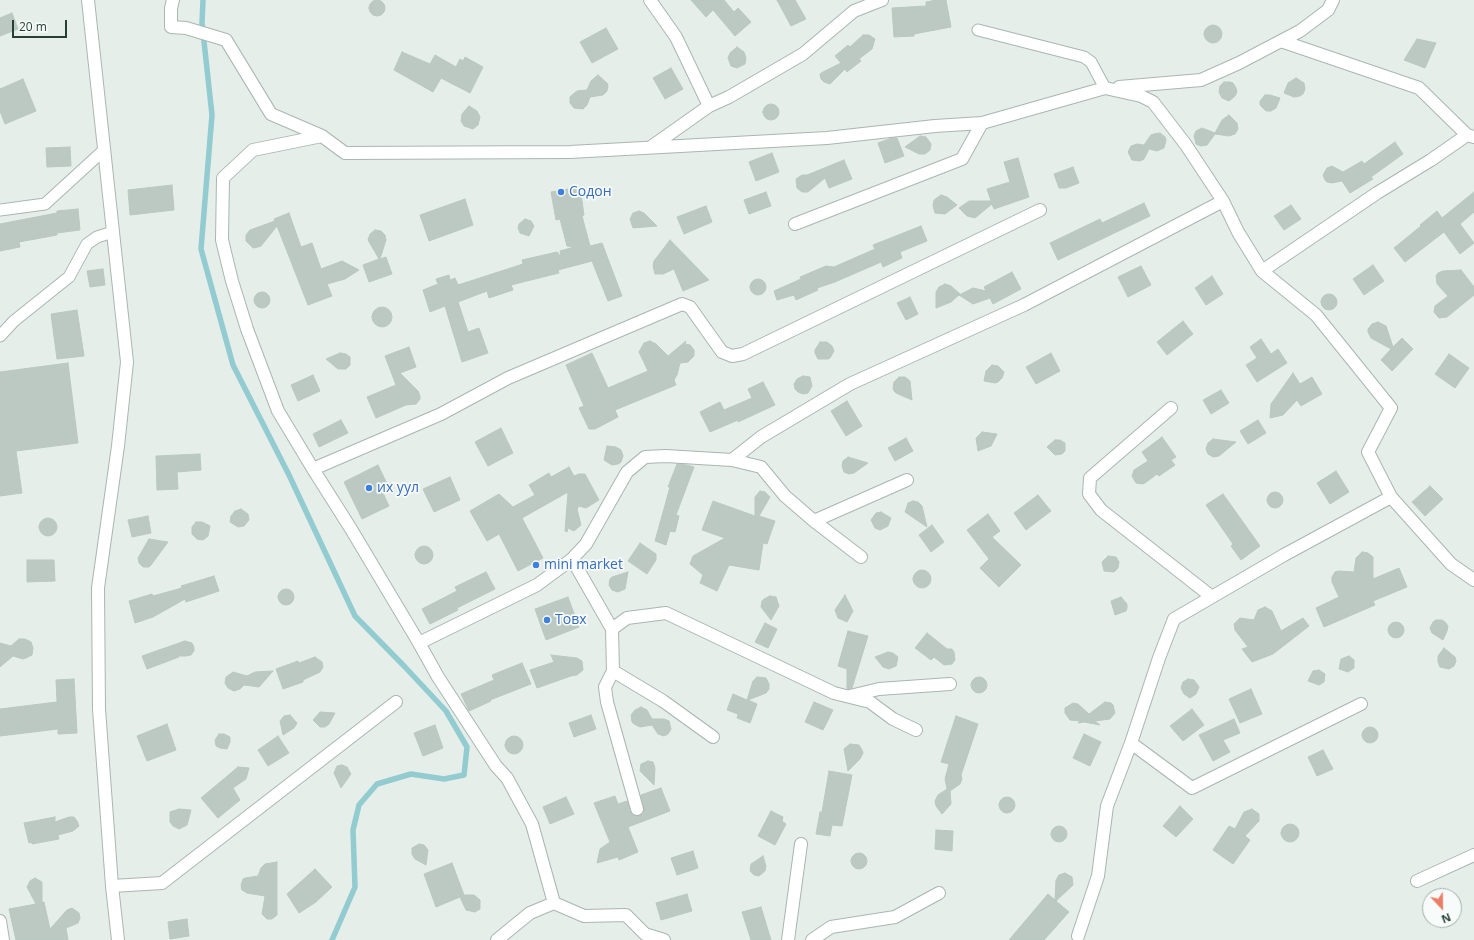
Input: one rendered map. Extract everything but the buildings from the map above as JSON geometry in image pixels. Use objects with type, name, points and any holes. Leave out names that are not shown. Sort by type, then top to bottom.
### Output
[{"type":"street","points":[[88,0],[128,362],[98,588],[99,709],[112,886],[118,940]]},
{"type":"street","points":[[174,0],[171,8],[171,27],[186,28],[226,40],[271,114],[322,136],[345,153],[570,152],[827,138],[935,126],[982,123],[1105,88],[1201,80],[1300,32],[1328,10],[1333,0]]},
{"type":"street","points":[[650,0],[676,37],[709,106]]},
{"type":"street","points":[[651,147],[709,106],[729,97],[803,54],[854,11],[882,0]]},
{"type":"street","points":[[1262,271],[1377,193],[1471,136],[1419,88],[1281,41]]},
{"type":"street","points":[[1105,88],[1141,96],[1153,102],[1186,145],[1223,201],[1238,232],[1262,271],[1316,314],[1391,408],[1368,452],[1391,497],[1451,564],[1474,580]]},
{"type":"street","points":[[795,224],[962,159],[982,123]]},
{"type":"street","points":[[322,136],[253,150],[223,178],[222,240],[232,281],[247,329],[278,411],[312,469],[351,529],[442,684],[496,766],[506,778],[532,824],[554,903]]},
{"type":"street","points":[[732,460],[761,438],[850,384],[1024,305],[1223,201]]},
{"type":"street","points":[[312,469],[442,414],[508,378],[682,304],[690,307],[722,352],[732,356],[743,354],[1040,210]]},
{"type":"street","points":[[1171,408],[1090,478],[1089,494],[1101,510],[1212,597]]},
{"type":"street","points":[[419,643],[537,585],[572,559],[586,544],[627,472],[645,457],[666,456],[732,460],[761,467],[785,496],[860,557]]},
{"type":"street","points":[[814,521],[907,480]]},
{"type":"street","points":[[1078,936],[1098,876],[1107,806],[1131,743],[1159,658],[1174,619],[1284,555],[1391,497]]},
{"type":"street","points":[[572,559],[612,629],[613,671],[605,687],[607,702],[637,809]]},
{"type":"street","points":[[612,629],[627,618],[666,613],[834,693],[870,702],[893,719],[916,730]]},
{"type":"street","points":[[613,671],[663,701],[713,737]]},
{"type":"street","points":[[849,696],[879,689],[950,684]]},
{"type":"street","points":[[112,886],[162,883],[396,702]]},
{"type":"street","points":[[1131,743],[1192,788],[1361,704]]},
{"type":"street","points":[[788,940],[801,844]]},
{"type":"street","points":[[1417,881],[1474,855]]},
{"type":"street","points":[[812,940],[831,927],[895,917],[938,894]]},
{"type":"street","points":[[497,940],[530,913],[554,903],[584,916],[626,915],[645,934],[664,940]]},
{"type":"street","points":[[0,921],[3,940]]},
{"type":"lane","points":[[978,30],[1084,57],[1091,62],[1105,88]]},
{"type":"lane","points":[[0,210],[45,204],[104,150]]},
{"type":"lane","points":[[0,336],[14,321],[69,277],[86,244],[96,237],[113,232]]},
{"type":"waterway","points":[[203,0],[202,23],[212,115],[201,249],[233,365],[289,475],[355,616],[446,711],[467,747],[464,775],[444,779],[411,774],[377,784],[359,805],[353,830],[355,887],[332,940]]},
{"type":"place","name":"Содон","points":[[561,192]]},
{"type":"place","name":"их уул","points":[[369,488]]},
{"type":"place","name":"mini market","points":[[536,565]]},
{"type":"place","name":"Товх","points":[[547,620]]}]
